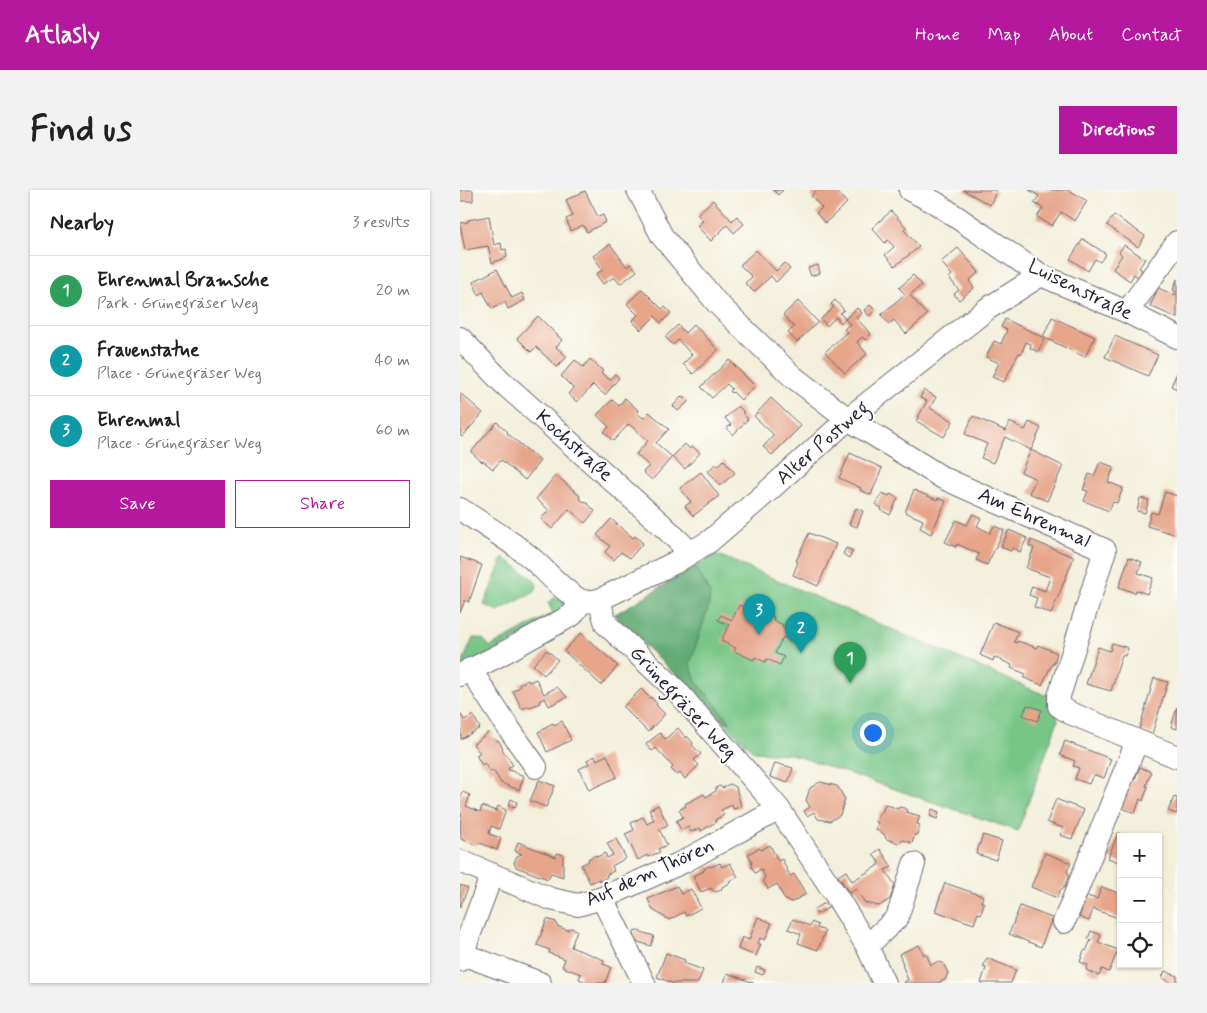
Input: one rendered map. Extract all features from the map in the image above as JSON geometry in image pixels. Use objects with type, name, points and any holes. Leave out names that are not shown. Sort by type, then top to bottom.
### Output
[{"type":"street","points":[[638,190],[662,236],[717,303],[792,376],[848,419]]},
{"type":"street","name":"Luisenstraße","points":[[910,190],[936,203],[1041,275],[1128,312],[1177,337]]},
{"type":"street","points":[[1128,312],[1177,242]]},
{"type":"street","name":"Alter Postweg","points":[[465,672],[572,615],[591,600],[674,563],[710,540],[848,419],[987,309],[1041,275]]},
{"type":"street","name":"Kochstraße","points":[[460,338],[500,381],[690,552]]},
{"type":"street","name":"Am Ehrenmal","points":[[848,419],[943,478],[1105,550],[1058,696],[1059,706],[1070,713],[1137,741]]},
{"type":"street","points":[[460,509],[511,541],[573,596],[591,600]]},
{"type":"street","name":"Grünegräser Weg","points":[[591,600],[606,624],[676,690],[779,809],[867,946],[884,983]]},
{"type":"street","points":[[465,672],[503,720],[536,767]]},
{"type":"street","points":[[1064,922],[1137,741],[1177,758]]},
{"type":"street","name":"Auf dem Thören","points":[[460,861],[551,899],[578,905],[602,898],[684,862],[779,809]]},
{"type":"street","points":[[867,946],[897,918],[914,864]]},
{"type":"street","points":[[492,874],[461,957],[530,981]]},
{"type":"street","points":[[602,898],[644,983]]},
{"type":"green space","points":[[716,554],[1052,698],[1058,720],[1018,831],[791,754],[754,752],[614,615]]},
{"type":"green space","points":[[503,557],[533,579],[537,585],[535,592],[498,611],[484,605]]},
{"type":"green space","points":[[696,567],[710,593],[709,605],[690,664],[696,681],[731,723],[719,718],[614,615]]},
{"type":"green space","points":[[554,598],[564,601],[566,605],[565,614],[461,666],[473,638],[483,639],[490,647],[553,613],[548,603]]},
{"type":"building","points":[[460,190],[473,190],[473,201],[460,201]]},
{"type":"building","points":[[773,190],[783,190],[778,195]]},
{"type":"building","points":[[817,190],[835,190],[847,203],[825,223],[816,213],[822,208],[811,196]]},
{"type":"building","points":[[963,190],[997,190],[990,205]]},
{"type":"building","points":[[1029,190],[1069,190],[1087,201],[1075,221],[1061,212],[1052,226],[1037,217],[1043,208],[1034,203],[1039,196]]},
{"type":"building","points":[[585,191],[598,217],[603,215],[606,222],[587,232],[583,225],[571,231],[566,219],[573,216],[566,200]]},
{"type":"building","points":[[713,200],[732,221],[737,216],[744,224],[734,233],[727,225],[711,241],[697,226],[703,221],[697,214]]},
{"type":"building","points":[[891,211],[907,228],[904,230],[919,247],[895,266],[885,255],[894,247],[888,240],[885,243],[872,228]]},
{"type":"building","points":[[1114,215],[1145,236],[1138,247],[1107,225]]},
{"type":"building","points":[[489,216],[494,245],[501,243],[502,250],[506,249],[507,257],[492,263],[488,246],[465,250],[460,223]]},
{"type":"building","points":[[1083,239],[1106,254],[1100,262],[1095,259],[1088,271],[1070,259]]},
{"type":"building","points":[[610,244],[627,267],[631,264],[637,271],[620,284],[614,277],[603,284],[596,274],[603,270],[593,256]]},
{"type":"building","points":[[1124,245],[1145,259],[1139,268],[1142,270],[1138,277],[1134,274],[1130,281],[1113,269],[1122,255],[1119,252]]},
{"type":"building","points":[[958,248],[979,272],[969,281],[974,288],[959,300],[954,294],[959,290],[949,278],[952,275],[941,262]]},
{"type":"building","points":[[756,250],[776,271],[784,263],[790,269],[776,282],[771,276],[754,292],[745,283],[752,277],[740,265]]},
{"type":"building","points":[[818,265],[820,273],[811,276],[808,268]]},
{"type":"building","points":[[497,269],[512,298],[522,293],[525,300],[508,309],[505,302],[492,309],[483,292],[479,295],[473,282]]},
{"type":"building","points":[[913,275],[922,285],[910,295],[927,315],[906,334],[894,320],[889,324],[881,315],[905,294],[899,288]]},
{"type":"building","points":[[1177,279],[1177,318],[1150,306],[1158,288],[1175,295],[1173,290]]},
{"type":"building","points":[[642,289],[662,309],[665,307],[671,313],[661,323],[655,316],[641,330],[632,321],[638,315],[627,304]]},
{"type":"building","points":[[835,300],[844,310],[840,313],[845,319],[841,323],[836,317],[827,326],[821,319],[834,307],[831,304]]},
{"type":"building","points":[[798,301],[818,322],[797,342],[788,333],[794,327],[783,315]]},
{"type":"building","points":[[870,305],[875,310],[869,316],[864,310]]},
{"type":"building","points":[[857,308],[862,313],[856,318],[871,334],[865,340],[862,337],[857,342],[867,354],[845,373],[825,352],[847,332],[844,329],[850,324],[845,319]]},
{"type":"building","points":[[538,316],[562,340],[556,347],[567,357],[557,367],[536,347],[531,352],[517,338]]},
{"type":"building","points":[[1052,317],[1095,337],[1085,357],[1045,338],[1038,352],[1030,348],[1031,344],[1026,342],[1004,382],[992,377],[999,363],[986,357],[994,341],[1001,344],[1007,330],[1001,327],[1005,319],[1043,337]]},
{"type":"building","points":[[694,324],[718,350],[693,374],[683,364],[692,355],[678,340],[673,345],[665,337],[678,325],[685,333]]},
{"type":"building","points":[[1115,336],[1158,355],[1148,376],[1105,357]]},
{"type":"building","points":[[590,359],[603,371],[601,373],[610,380],[615,374],[619,378],[605,395],[593,385],[577,402],[568,394],[573,388],[561,376],[575,360],[583,367]]},
{"type":"building","points":[[729,360],[755,386],[741,400],[730,391],[732,389],[727,384],[712,398],[701,387]]},
{"type":"building","points":[[1177,373],[1177,389],[1171,386]]},
{"type":"building","points":[[924,390],[936,397],[930,408],[953,421],[944,437],[916,421],[927,401],[920,398]]},
{"type":"building","points":[[460,393],[483,413],[462,437],[460,435]]},
{"type":"building","points":[[682,396],[688,402],[678,411],[673,406]]},
{"type":"building","points":[[625,398],[639,411],[637,413],[643,418],[649,412],[669,429],[656,443],[672,457],[652,480],[643,472],[649,466],[636,454],[648,441],[629,424],[613,441],[604,432],[609,427],[597,415],[612,400],[619,406]]},
{"type":"building","points":[[771,398],[801,426],[772,455],[763,447],[774,435],[754,416]]},
{"type":"building","points":[[738,406],[748,419],[733,435],[727,428],[731,425],[725,418]]},
{"type":"building","points":[[973,416],[1006,431],[1010,422],[1025,430],[1029,422],[1041,428],[1031,450],[1005,437],[993,463],[981,458],[987,444],[965,434]]},
{"type":"building","points":[[497,422],[540,461],[525,480],[501,460],[493,469],[471,452]]},
{"type":"building","points":[[685,444],[690,449],[692,446],[700,453],[685,469],[672,457]]},
{"type":"building","points":[[1031,450],[1063,466],[1047,501],[1029,493],[1036,479],[1021,472]]},
{"type":"building","points":[[850,453],[882,468],[871,495],[839,478]]},
{"type":"building","points":[[724,460],[735,473],[720,486],[708,471],[716,464],[718,466]]},
{"type":"building","points":[[1100,462],[1114,467],[1108,482],[1123,488],[1117,503],[1113,502],[1109,511],[1084,501],[1088,491],[1083,490],[1089,474],[1094,476]]},
{"type":"building","points":[[701,472],[719,496],[693,516],[685,506],[691,502],[680,488]]},
{"type":"building","points":[[556,475],[595,511],[585,523],[569,509],[552,529],[541,519],[549,510],[536,499]]},
{"type":"building","points":[[914,490],[937,500],[938,498],[946,501],[931,534],[920,528],[923,520],[905,512]]},
{"type":"building","points":[[1165,492],[1177,496],[1177,535],[1147,526],[1151,512],[1158,514]]},
{"type":"building","points":[[882,493],[898,498],[890,515],[876,505]]},
{"type":"building","points":[[1140,498],[1149,500],[1145,513],[1137,511]]},
{"type":"building","points":[[856,508],[863,511],[857,527],[849,524]]},
{"type":"building","points":[[973,514],[981,518],[977,526],[990,533],[994,526],[1004,530],[987,565],[976,560],[979,554],[957,544],[956,547],[945,542],[956,520],[967,525]]},
{"type":"building","points":[[611,519],[633,538],[635,536],[643,543],[630,558],[621,552],[614,560],[605,552],[610,546],[597,535]]},
{"type":"building","points":[[1009,530],[1027,538],[1020,552],[1012,548],[1011,551],[1001,547]]},
{"type":"building","points":[[809,533],[836,544],[818,586],[793,575],[798,562],[796,561]]},
{"type":"building","points":[[1031,540],[1074,557],[1051,614],[1034,607],[1037,598],[1029,595],[1032,586],[1045,591],[1050,577],[1026,568],[1034,548],[1029,546]]},
{"type":"building","points":[[846,548],[853,551],[849,558],[843,554]]},
{"type":"building","points":[[460,557],[482,565],[469,602],[465,600],[460,613]]},
{"type":"building","points":[[1129,557],[1142,562],[1138,573],[1153,578],[1147,594],[1136,590],[1135,593],[1119,587]]},
{"type":"building","points":[[739,605],[753,611],[754,608],[774,617],[773,620],[783,625],[782,627],[794,632],[790,641],[783,637],[775,653],[784,657],[780,665],[767,659],[765,662],[755,657],[754,660],[734,651],[736,648],[721,641],[729,625],[718,620],[721,615],[732,620]]},
{"type":"building","points":[[994,622],[1018,632],[1014,642],[1017,643],[1018,641],[1037,648],[1038,645],[1057,653],[1054,664],[1052,664],[1042,685],[1024,678],[1026,674],[1011,668],[1012,665],[994,657],[993,661],[980,655]]},
{"type":"building","points":[[581,633],[618,666],[601,685],[564,651]]},
{"type":"building","points":[[1112,643],[1128,648],[1125,656],[1122,655],[1111,691],[1086,684],[1098,647],[1110,651]]},
{"type":"building","points":[[547,650],[558,660],[544,675],[533,665]]},
{"type":"building","points":[[1154,678],[1168,682],[1152,734],[1139,730]]},
{"type":"building","points":[[536,679],[544,694],[557,687],[567,697],[549,706],[545,698],[539,701],[540,703],[522,709],[513,691],[520,687],[519,684]]},
{"type":"building","points":[[641,689],[651,697],[665,714],[648,732],[623,707]]},
{"type":"building","points":[[1027,705],[1042,710],[1037,721],[1023,715]]},
{"type":"building","points":[[1177,707],[1177,729],[1171,727]]},
{"type":"building","points":[[460,713],[464,720],[473,715],[480,728],[461,739]]},
{"type":"building","points":[[562,721],[571,740],[547,752],[538,732],[553,723],[554,725]]},
{"type":"building","points":[[678,728],[701,754],[694,760],[699,765],[685,779],[680,773],[677,775],[671,769],[673,767],[656,748],[652,751],[646,744],[660,733],[665,739]]},
{"type":"building","points":[[489,732],[496,741],[498,740],[513,765],[508,768],[509,770],[524,776],[519,790],[501,783],[493,770],[490,772],[484,763],[482,765],[476,755],[480,753],[473,744]]},
{"type":"building","points":[[1065,741],[1111,759],[1104,778],[1095,775],[1089,784],[1075,779],[1079,768],[1073,766],[1075,761],[1060,755]]},
{"type":"building","points":[[607,755],[617,777],[589,790],[579,769],[589,764],[587,760],[595,756],[597,760]]},
{"type":"building","points":[[775,763],[793,768],[788,783],[770,777]]},
{"type":"building","points":[[1140,767],[1151,772],[1143,801],[1140,799],[1135,813],[1119,807],[1130,779],[1134,781]]},
{"type":"building","points":[[539,780],[555,786],[546,807],[530,801]]},
{"type":"building","points":[[820,782],[837,786],[845,799],[840,815],[830,821],[818,819],[814,812],[807,816],[804,811],[810,807],[806,800],[810,788]]},
{"type":"building","points":[[730,784],[736,787],[741,807],[733,809],[732,805],[721,810],[724,815],[701,831],[700,828],[691,832],[688,827],[681,830],[676,821],[683,817],[679,810],[686,806],[685,804],[704,794],[706,797],[716,791],[716,788],[719,786],[723,788]]},
{"type":"building","points":[[462,792],[470,795],[466,806],[480,812],[482,806],[496,811],[498,806],[506,810],[499,829],[491,826],[489,834],[501,838],[497,850],[480,843],[476,845],[461,839],[460,818],[462,814],[460,813],[460,798]]},
{"type":"building","points":[[1174,797],[1177,798],[1177,814],[1168,811]]},
{"type":"building","points":[[511,799],[517,802],[515,808],[508,806]]},
{"type":"building","points":[[1056,799],[1084,810],[1072,839],[1060,835],[1063,828],[1047,822]]},
{"type":"building","points":[[885,804],[898,809],[899,807],[904,808],[907,810],[906,812],[920,816],[917,824],[920,825],[912,843],[903,840],[899,843],[886,839],[884,834],[876,830],[878,823],[876,822]]},
{"type":"building","points":[[658,805],[668,825],[659,829],[667,845],[658,849],[660,852],[648,857],[647,855],[638,860],[625,834],[634,830],[631,823],[643,817],[647,824],[654,820],[649,810]]},
{"type":"building","points":[[932,809],[939,812],[937,819],[930,816]]},
{"type":"building","points":[[983,835],[1002,841],[996,860],[976,854]]},
{"type":"building","points":[[1117,836],[1117,861],[1108,858]]},
{"type":"building","points":[[616,839],[626,858],[612,866],[614,871],[606,875],[607,877],[590,883],[581,865],[596,855],[597,857],[605,853],[607,858],[613,855],[607,843]]},
{"type":"building","points":[[518,842],[556,857],[557,853],[563,855],[563,877],[551,873],[548,879],[516,867],[514,863],[517,856],[522,854],[515,851]]},
{"type":"building","points":[[770,845],[778,861],[782,859],[790,876],[794,874],[806,894],[792,902],[785,900],[777,884],[768,889],[763,881],[765,877],[761,869],[755,873],[751,866],[752,862],[748,854]]},
{"type":"building","points":[[880,849],[892,867],[885,870],[895,885],[890,899],[879,906],[865,903],[856,889],[849,893],[838,876],[846,871],[852,881],[880,864],[873,854]]},
{"type":"building","points":[[1045,853],[1071,863],[1067,871],[1069,875],[1064,888],[1060,890],[1057,898],[1031,887]]},
{"type":"building","points":[[720,863],[722,867],[730,863],[738,877],[729,881],[730,883],[722,887],[721,890],[716,892],[711,888],[701,892],[693,876],[704,871],[709,866]]},
{"type":"building","points":[[945,883],[983,896],[981,902],[984,903],[981,914],[978,913],[974,924],[935,911]]},
{"type":"building","points":[[460,885],[468,888],[460,907]]},
{"type":"building","points":[[677,886],[681,894],[691,889],[701,908],[686,916],[684,912],[669,920],[653,910],[648,899]]},
{"type":"building","points":[[1102,887],[1117,893],[1117,918],[1093,909],[1089,921],[1079,917],[1087,896],[1097,899]]},
{"type":"building","points":[[825,903],[828,908],[817,914],[814,909]]},
{"type":"building","points":[[1020,906],[1052,918],[1041,947],[1009,934]]},
{"type":"building","points":[[758,917],[772,923],[765,940],[760,938],[758,944],[761,944],[756,956],[738,949],[742,937],[749,940]]},
{"type":"building","points":[[547,919],[556,922],[557,926],[567,930],[571,928],[577,930],[571,947],[604,960],[603,964],[611,967],[605,983],[588,983],[579,979],[581,974],[562,967],[565,959],[549,953],[550,950],[537,945]]},
{"type":"building","points":[[793,919],[810,926],[812,922],[818,925],[817,928],[825,931],[818,950],[798,943],[801,934],[788,929]]},
{"type":"building","points":[[635,930],[654,936],[651,946],[632,940]]},
{"type":"building","points":[[1091,931],[1101,935],[1098,942],[1117,950],[1109,972],[1102,969],[1099,976],[1086,970],[1088,965],[1080,962],[1084,950],[1086,951],[1091,940],[1088,939]]},
{"type":"building","points":[[919,945],[931,965],[937,962],[943,963],[948,973],[945,980],[939,983],[904,983],[908,980],[899,954]]},
{"type":"building","points":[[666,953],[685,960],[684,963],[703,970],[698,983],[672,983],[657,977]]},
{"type":"building","points":[[987,958],[1016,970],[1011,983],[981,983],[986,968],[983,967]]},
{"type":"building","points":[[757,967],[765,970],[763,975],[755,972]]},
{"type":"building","points":[[1165,971],[1177,976],[1177,983],[1172,983],[1162,978]]},
{"type":"building","points":[[727,973],[754,983],[724,983]]},
{"type":"place","name":"Ehrenmal","points":[[759,635]]},
{"type":"place","name":"Frauenstatue","points":[[801,653]]},
{"type":"place","name":"Ehrenmal Bramsche","points":[[850,683]]}]
